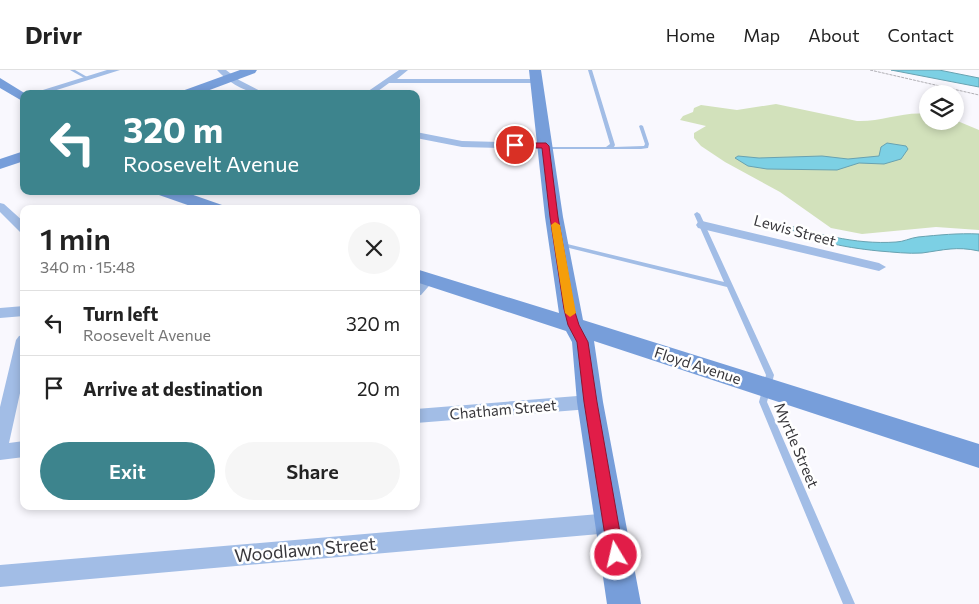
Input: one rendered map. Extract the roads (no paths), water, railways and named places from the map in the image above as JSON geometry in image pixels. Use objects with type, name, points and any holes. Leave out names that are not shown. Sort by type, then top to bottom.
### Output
[{"type":"street","points":[[46,90],[116,70]]},
{"type":"street","points":[[196,90],[229,76],[251,70]]},
{"type":"street","points":[[210,90],[229,76],[266,70]]},
{"type":"street","points":[[374,90],[404,70]]},
{"type":"street","points":[[229,76],[255,90]]},
{"type":"street","points":[[388,81],[536,76],[558,244],[573,325],[583,342],[590,402],[624,604]]},
{"type":"street","points":[[3,87],[20,94]]},
{"type":"street","points":[[420,135],[462,144],[546,147]]},
{"type":"street","points":[[0,164],[20,157]]},
{"type":"street","points":[[172,195],[190,205]]},
{"type":"street","points":[[0,206],[20,225]]},
{"type":"street","name":"Lewis Street","points":[[700,219],[739,232],[834,258],[879,267]]},
{"type":"street","name":"Floyd Avenue","points":[[420,282],[573,325],[976,458]]},
{"type":"street","points":[[0,313],[20,311]]},
{"type":"street","points":[[0,443],[20,357]]},
{"type":"street","name":"Chatham Street","points":[[420,416],[590,402]]},
{"type":"street","points":[[0,452],[20,450]]},
{"type":"street","name":"Woodlawn Street","points":[[0,576],[611,523]]},
{"type":"lane","points":[[72,70],[87,78]]},
{"type":"lane","points":[[590,70],[614,143],[607,148]]},
{"type":"lane","points":[[546,147],[646,147],[647,144],[641,126]]},
{"type":"lane","name":"Myrtle Street","points":[[700,219],[770,375],[763,402],[849,604]]},
{"type":"lane","points":[[558,244],[729,285]]},
{"type":"water","points":[[891,70],[939,70],[979,78],[979,87]]},
{"type":"water","points":[[887,143],[906,146],[908,149],[901,159],[884,164],[859,163],[837,170],[767,169],[748,166],[735,158],[738,156],[759,158],[822,156],[848,159],[879,156],[881,147]]},
{"type":"water","points":[[776,222],[835,237],[865,242],[899,242],[918,237],[979,234],[979,251],[957,249],[911,253],[865,249],[838,245],[814,238]]}]
